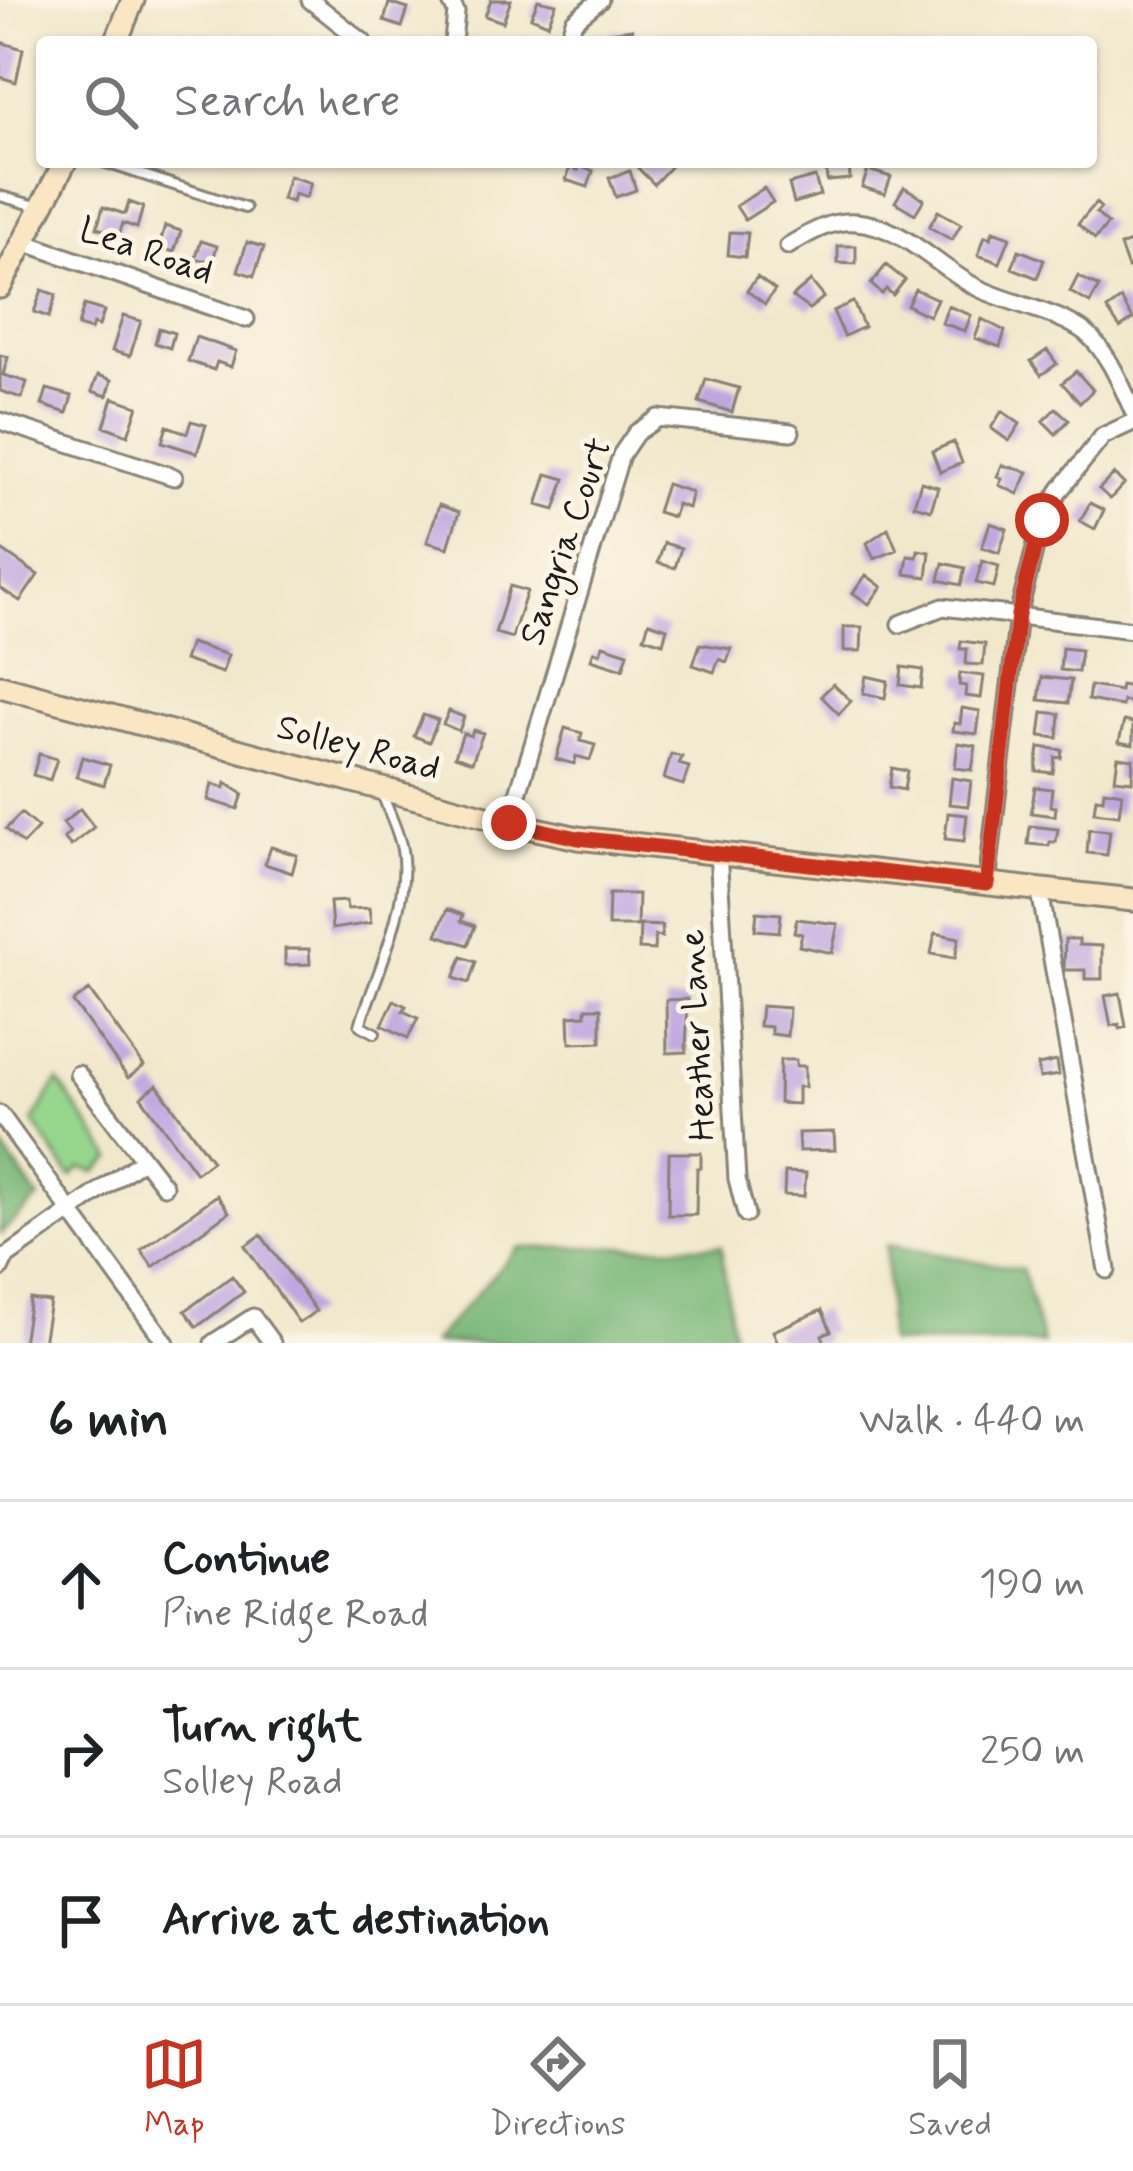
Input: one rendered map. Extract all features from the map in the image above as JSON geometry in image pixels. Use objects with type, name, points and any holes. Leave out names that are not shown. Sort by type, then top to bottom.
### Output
[{"type":"main road","points":[[118,36],[131,1]]},
{"type":"main road","points":[[0,287],[62,168]]},
{"type":"main road","name":"Solley Road","points":[[0,686],[578,838],[1133,900]]},
{"type":"street","points":[[310,0],[355,36]]},
{"type":"street","points":[[450,0],[456,12],[454,36]]},
{"type":"street","points":[[569,36],[574,21],[600,0]]},
{"type":"street","points":[[788,246],[822,226],[853,222],[913,244],[974,286],[1087,334],[1115,372],[1133,412]]},
{"type":"street","name":"Lea Road","points":[[26,243],[246,319]]},
{"type":"street","name":"Sangria Court","points":[[509,823],[621,455],[636,433],[658,418],[791,432]]},
{"type":"street","points":[[0,421],[174,477]]},
{"type":"street","points":[[987,884],[1018,615],[1042,520],[1103,436],[1133,422]]},
{"type":"street","points":[[900,624],[943,607],[1133,630]]},
{"type":"street","name":"Heather Lane","points":[[718,851],[737,1179],[746,1214]]},
{"type":"street","points":[[1040,891],[1107,1270]]},
{"type":"street","points":[[78,1074],[164,1186]]},
{"type":"street","points":[[0,1114],[166,1343]]},
{"type":"street","points":[[0,1269],[6,1257],[143,1160]]},
{"type":"street","points":[[213,1343],[253,1317],[272,1343]]},
{"type":"lane","points":[[122,168],[245,208]]},
{"type":"lane","points":[[0,196],[43,208]]},
{"type":"lane","points":[[375,1034],[360,1025],[397,909],[403,870],[402,848],[381,789]]},
{"type":"green space","points":[[58,1081],[112,1158],[96,1172],[81,1168],[71,1177],[33,1122]]},
{"type":"green space","points":[[0,1144],[39,1198],[0,1234]]},
{"type":"green space","points":[[886,1245],[1022,1269],[1043,1343],[888,1343]]},
{"type":"green space","points":[[721,1246],[734,1343],[432,1343],[518,1248]]},
{"type":"building","points":[[491,0],[511,0],[503,22],[485,16]]},
{"type":"building","points":[[538,0],[556,4],[548,24],[531,17]]},
{"type":"building","points":[[389,3],[408,9],[402,27],[384,21]]},
{"type":"building","points":[[632,29],[633,36],[611,36],[610,32]]},
{"type":"building","points":[[0,42],[23,49],[16,82],[0,77]]},
{"type":"building","points":[[570,168],[593,171],[588,187],[566,180]]},
{"type":"building","points":[[638,168],[669,168],[654,184]]},
{"type":"building","points":[[826,168],[849,168],[850,179],[827,181]]},
{"type":"building","points":[[868,170],[891,177],[885,194],[862,187]]},
{"type":"building","points":[[630,171],[636,190],[616,197],[609,178]]},
{"type":"building","points":[[289,176],[311,183],[306,198],[294,194],[292,202],[282,199]]},
{"type":"building","points":[[815,177],[820,195],[794,203],[789,184]]},
{"type":"building","points":[[904,187],[924,199],[915,214],[895,202]]},
{"type":"building","points":[[764,188],[773,202],[745,220],[736,206]]},
{"type":"building","points":[[129,202],[143,207],[137,228],[123,223],[119,235],[97,228],[103,207],[125,214]]},
{"type":"building","points":[[1096,203],[1101,208],[1096,213],[1108,224],[1095,239],[1078,224]]},
{"type":"building","points":[[938,211],[961,224],[952,240],[929,227]]},
{"type":"building","points":[[165,226],[181,231],[174,252],[159,247]]},
{"type":"building","points":[[993,231],[1010,237],[1000,263],[978,255],[985,236],[991,238]]},
{"type":"building","points":[[730,232],[748,233],[745,257],[728,255]]},
{"type":"building","points":[[201,241],[217,246],[213,260],[195,260]]},
{"type":"building","points":[[1133,241],[1133,267],[1128,268],[1120,246]]},
{"type":"building","points":[[247,242],[264,247],[254,276],[238,271]]},
{"type":"building","points":[[838,246],[856,246],[856,264],[838,263]]},
{"type":"building","points":[[1019,250],[1044,260],[1037,278],[1012,268]]},
{"type":"building","points":[[886,265],[905,280],[893,295],[886,289],[882,294],[871,284]]},
{"type":"building","points":[[1078,276],[1099,287],[1090,303],[1070,292]]},
{"type":"building","points":[[757,277],[775,290],[765,304],[747,291]]},
{"type":"building","points":[[811,281],[824,297],[809,309],[792,297]]},
{"type":"building","points":[[915,289],[937,299],[929,316],[907,305]]},
{"type":"building","points":[[42,290],[56,295],[49,317],[34,312]]},
{"type":"building","points":[[1121,299],[1133,319],[1120,328],[1107,309]]},
{"type":"building","points":[[853,302],[864,327],[844,336],[833,311]]},
{"type":"building","points":[[84,305],[104,311],[99,326],[93,324],[91,330],[78,326]]},
{"type":"building","points":[[948,306],[971,315],[965,331],[942,323]]},
{"type":"building","points":[[123,316],[141,321],[130,356],[112,351]]},
{"type":"building","points":[[982,319],[1005,331],[1000,347],[975,338]]},
{"type":"building","points":[[159,328],[174,333],[170,348],[155,343]]},
{"type":"building","points":[[196,337],[236,351],[231,367],[217,362],[214,370],[188,361]]},
{"type":"building","points":[[1047,350],[1057,364],[1041,375],[1031,361]]},
{"type":"building","points":[[0,355],[8,357],[3,375],[27,382],[22,398],[0,391]]},
{"type":"building","points":[[1076,371],[1093,390],[1080,403],[1062,383]]},
{"type":"building","points":[[98,375],[112,380],[107,396],[92,391]]},
{"type":"building","points":[[706,379],[739,388],[732,412],[699,402]]},
{"type":"building","points":[[47,389],[72,396],[67,413],[42,405]]},
{"type":"building","points":[[113,398],[138,406],[128,435],[104,426]]},
{"type":"building","points":[[1056,408],[1069,420],[1056,434],[1043,421]]},
{"type":"building","points":[[1002,411],[1020,424],[1009,441],[991,428]]},
{"type":"building","points":[[191,421],[206,425],[197,453],[162,442],[167,426],[187,433]]},
{"type":"building","points":[[954,442],[962,463],[940,472],[932,451]]},
{"type":"building","points":[[1002,465],[1028,472],[1018,494],[999,485]]},
{"type":"building","points":[[547,474],[565,479],[555,510],[537,505]]},
{"type":"building","points":[[1114,474],[1124,484],[1110,499],[1099,489]]},
{"type":"building","points":[[921,482],[938,487],[931,510],[914,505]]},
{"type":"building","points":[[666,484],[692,492],[688,508],[677,504],[673,517],[657,512]]},
{"type":"building","points":[[1090,503],[1104,510],[1095,529],[1080,521]]},
{"type":"building","points":[[439,505],[459,512],[448,548],[427,542]]},
{"type":"building","points":[[990,523],[1007,529],[999,553],[982,547]]},
{"type":"building","points":[[888,528],[897,550],[874,559],[867,543]]},
{"type":"building","points":[[664,543],[681,548],[675,568],[658,563]]},
{"type":"building","points":[[0,549],[38,575],[20,601],[0,588]]},
{"type":"building","points":[[918,550],[930,552],[927,577],[905,574],[908,556],[917,557]]},
{"type":"building","points":[[982,561],[999,566],[994,587],[976,583]]},
{"type":"building","points":[[943,563],[965,568],[961,585],[939,580]]},
{"type":"building","points":[[866,575],[882,587],[869,604],[853,593]]},
{"type":"building","points":[[510,586],[527,591],[512,638],[495,633]]},
{"type":"building","points":[[649,622],[667,628],[663,643],[644,637]]},
{"type":"building","points":[[844,627],[862,627],[861,651],[844,651]]},
{"type":"building","points":[[961,641],[985,644],[983,665],[966,664],[967,649],[960,649]]},
{"type":"building","points":[[190,643],[228,655],[222,673],[184,660]]},
{"type":"building","points":[[700,644],[731,649],[727,662],[719,659],[714,672],[693,665]]},
{"type":"building","points":[[603,645],[628,653],[623,669],[591,659]]},
{"type":"building","points":[[1062,648],[1081,650],[1078,672],[1060,670]]},
{"type":"building","points":[[902,667],[923,670],[921,688],[900,685]]},
{"type":"building","points":[[960,673],[984,676],[981,698],[965,696]]},
{"type":"building","points":[[866,676],[888,681],[885,698],[863,693]]},
{"type":"building","points":[[1042,677],[1071,680],[1068,703],[1039,700]]},
{"type":"building","points":[[833,684],[851,701],[839,714],[821,696]]},
{"type":"building","points":[[1121,685],[1133,687],[1133,703],[1123,701],[1122,706],[1088,700],[1090,686],[1120,691]]},
{"type":"building","points":[[962,708],[980,711],[977,734],[953,731],[954,723],[960,724]]},
{"type":"building","points":[[449,711],[464,717],[459,731],[443,724]]},
{"type":"building","points":[[1043,712],[1060,714],[1058,738],[1040,736]]},
{"type":"building","points":[[423,715],[438,720],[429,742],[414,736]]},
{"type":"building","points":[[1124,721],[1133,723],[1133,745],[1119,742]]},
{"type":"building","points":[[565,728],[582,733],[580,741],[595,745],[590,760],[576,756],[574,764],[556,759]]},
{"type":"building","points":[[473,730],[483,733],[472,762],[455,756],[463,733],[471,736]]},
{"type":"building","points":[[958,743],[976,746],[972,770],[955,768]]},
{"type":"building","points":[[1039,747],[1062,750],[1061,758],[1055,757],[1053,773],[1036,771]]},
{"type":"building","points":[[39,754],[57,759],[50,780],[33,775]]},
{"type":"building","points":[[671,754],[682,757],[679,764],[689,767],[683,785],[664,779]]},
{"type":"building","points":[[82,757],[110,765],[104,785],[76,777]]},
{"type":"building","points":[[1118,757],[1133,759],[1132,781],[1115,779]]},
{"type":"building","points":[[892,768],[907,771],[904,790],[889,787]]},
{"type":"building","points":[[952,778],[971,781],[968,806],[949,804]]},
{"type":"building","points":[[226,783],[243,794],[238,809],[208,800],[212,784],[225,788]]},
{"type":"building","points":[[1035,787],[1052,789],[1050,806],[1056,807],[1055,816],[1031,813]]},
{"type":"building","points":[[1104,790],[1122,793],[1119,815],[1094,812],[1096,798],[1103,799]]},
{"type":"building","points":[[80,809],[94,827],[71,846],[64,838],[70,832],[63,823]]},
{"type":"building","points":[[21,813],[38,828],[23,844],[6,829]]},
{"type":"building","points":[[948,813],[967,815],[964,841],[945,839]]},
{"type":"building","points":[[1030,826],[1058,829],[1056,842],[1028,844]]},
{"type":"building","points":[[1089,829],[1110,831],[1107,855],[1087,853]]},
{"type":"building","points":[[271,847],[297,855],[292,873],[265,864]]},
{"type":"building","points":[[609,894],[638,894],[637,926],[608,926]]},
{"type":"building","points":[[346,901],[347,909],[369,908],[371,923],[332,929],[330,902]]},
{"type":"building","points":[[447,909],[475,926],[468,945],[437,935]]},
{"type":"building","points":[[757,912],[781,914],[779,932],[755,930]]},
{"type":"building","points":[[797,919],[838,924],[832,953],[799,946],[802,934],[794,932]]},
{"type":"building","points":[[640,925],[662,926],[654,950],[639,949]]},
{"type":"building","points":[[935,933],[959,938],[955,958],[931,954]]},
{"type":"building","points":[[1065,939],[1102,946],[1102,979],[1085,979],[1085,970],[1064,970]]},
{"type":"building","points":[[285,949],[309,949],[310,964],[285,965]]},
{"type":"building","points":[[462,957],[476,962],[469,983],[454,978]]},
{"type":"building","points":[[89,990],[144,1066],[128,1078],[73,1002]]},
{"type":"building","points":[[1120,993],[1126,1027],[1120,1029],[1119,1024],[1111,1026],[1105,996]]},
{"type":"building","points":[[688,999],[686,1052],[667,1053],[666,1000]]},
{"type":"building","points":[[394,1000],[418,1018],[408,1038],[382,1025]]},
{"type":"building","points":[[761,1006],[789,1008],[787,1036],[759,1026]]},
{"type":"building","points":[[586,1008],[601,1008],[601,1042],[570,1043],[569,1016],[586,1015]]},
{"type":"building","points":[[780,1060],[796,1060],[796,1066],[805,1066],[805,1087],[798,1087],[798,1104],[779,1103]]},
{"type":"building","points":[[1057,1061],[1059,1075],[1040,1078],[1038,1065]]},
{"type":"building","points":[[157,1085],[212,1161],[196,1173],[141,1097]]},
{"type":"building","points":[[834,1132],[835,1150],[799,1151],[798,1133]]},
{"type":"building","points":[[669,1153],[701,1153],[696,1215],[668,1215]]},
{"type":"building","points":[[785,1172],[806,1173],[804,1196],[784,1195]]},
{"type":"building","points":[[217,1195],[229,1212],[153,1267],[141,1250]]},
{"type":"building","points":[[261,1235],[316,1311],[299,1323],[245,1246]]},
{"type":"building","points":[[232,1276],[244,1292],[197,1327],[185,1311]]},
{"type":"building","points":[[30,1299],[50,1302],[43,1343],[23,1343]]},
{"type":"building","points":[[822,1310],[831,1331],[822,1335],[825,1343],[778,1343],[773,1331]]},
{"type":"route","points":[[509,823],[578,838],[987,884],[1018,615],[1042,520]]}]
